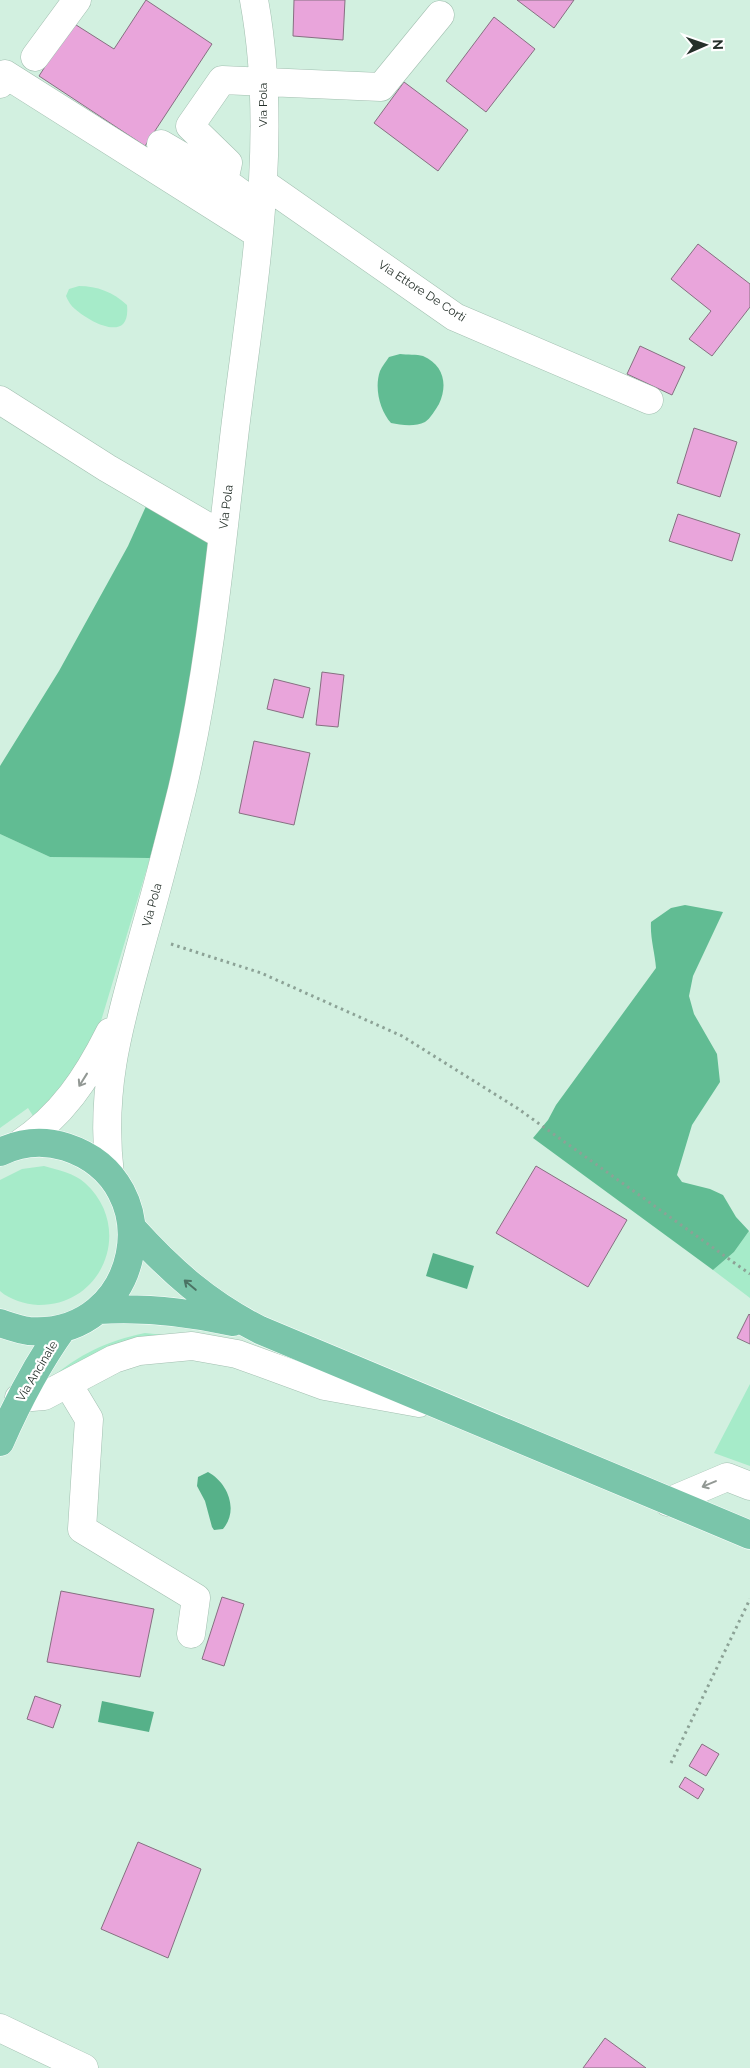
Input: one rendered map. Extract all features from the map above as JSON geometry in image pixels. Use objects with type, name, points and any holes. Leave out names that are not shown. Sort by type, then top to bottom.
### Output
[{"type":"main road","points":[[0,1323],[27,1331],[46,1331],[64,1328],[84,1320],[98,1310],[120,1285],[128,1266],[132,1248],[132,1228],[129,1210],[122,1193],[110,1175],[94,1160],[77,1151],[58,1145],[39,1143],[9,1148]]},
{"type":"main road","points":[[132,1228],[157,1256],[197,1292],[260,1330],[750,1535]]},
{"type":"main road","points":[[98,1310],[142,1308],[184,1312],[235,1322],[260,1330]]},
{"type":"main road","name":"Via Ancinale","points":[[0,1442],[20,1398],[47,1350],[64,1328]]},
{"type":"street","points":[[35,57],[77,0]]},
{"type":"street","name":"Via Pola","points":[[110,1175],[106,1138],[107,1107],[113,1057],[123,1006],[144,935],[182,789],[195,730],[207,656],[222,535],[261,209],[264,83],[254,0]]},
{"type":"street","points":[[224,181],[228,164],[190,126],[222,80],[381,87],[440,15]]},
{"type":"street","points":[[0,84],[5,74],[261,209]]},
{"type":"street","points":[[161,144],[224,181],[261,209]]},
{"type":"street","name":"Via Ettore De Corti","points":[[261,209],[456,317],[648,400]]},
{"type":"street","points":[[0,400],[107,468],[222,535]]},
{"type":"street","name":"Via Pola","points":[[9,1148],[45,1126],[70,1099],[106,1041],[123,1006]]},
{"type":"street","points":[[20,1398],[44,1396],[114,1359],[139,1351],[192,1346],[237,1354],[324,1386],[443,1407]]},
{"type":"street","points":[[68,1384],[89,1419],[82,1529],[196,1598],[191,1634]]},
{"type":"street","points":[[668,1502],[727,1477],[750,1486]]},
{"type":"street","points":[[0,2028],[84,2068]]},
{"type":"path","points":[[144,935],[261,973],[402,1036],[517,1108],[750,1274]]},
{"type":"path","points":[[671,1763],[750,1599]]},
{"type":"shaded area","points":[[79,286],[105,291],[127,305],[127,317],[123,324],[117,327],[108,327],[90,320],[74,308],[66,296],[69,289]]},
{"type":"shaded area","points":[[400,354],[423,356],[436,365],[442,376],[443,390],[439,404],[429,419],[421,424],[391,423],[381,406],[378,392],[380,371],[389,357]]},
{"type":"shaded area","points":[[147,504],[212,536],[185,729],[150,858],[50,857],[0,834],[0,766],[59,671],[128,546]]},
{"type":"shaded area","points":[[0,834],[50,857],[150,858],[95,1041],[78,1069],[35,1119],[28,1108],[0,1128]]},
{"type":"shaded area","points":[[685,905],[723,912],[693,976],[689,996],[694,1014],[717,1054],[720,1082],[692,1125],[677,1175],[682,1182],[710,1189],[723,1195],[736,1217],[749,1231],[734,1252],[713,1270],[533,1138],[548,1120],[556,1105],[656,968],[651,922],[671,908]]},
{"type":"shaded area","points":[[44,1166],[71,1174],[85,1183],[100,1201],[108,1221],[109,1241],[105,1261],[95,1278],[80,1293],[61,1302],[38,1305],[18,1301],[0,1291],[0,1180],[22,1169]]},
{"type":"shaded area","points":[[749,1231],[750,1298],[713,1270],[734,1252]]},
{"type":"shaded area","points":[[433,1253],[474,1266],[467,1289],[426,1276]]},
{"type":"shaded area","points":[[145,1333],[174,1336],[49,1380],[71,1363],[94,1350],[118,1340]]},
{"type":"shaded area","points":[[750,1384],[750,1466],[714,1453]]},
{"type":"shaded area","points":[[208,1472],[221,1483],[229,1498],[230,1514],[228,1522],[223,1529],[214,1530],[212,1527],[205,1501],[197,1486],[198,1477]]},
{"type":"shaded area","points":[[102,1701],[154,1712],[149,1732],[98,1722]]},
{"type":"building","points":[[146,0],[212,44],[145,146],[39,76],[73,23],[114,49]]},
{"type":"building","points":[[294,0],[345,0],[343,40],[293,36]]},
{"type":"building","points":[[517,0],[574,0],[554,28]]},
{"type":"building","points":[[494,17],[535,49],[486,112],[446,81]]},
{"type":"building","points":[[404,82],[468,130],[438,171],[374,123]]},
{"type":"building","points":[[698,244],[750,284],[750,307],[712,356],[689,339],[711,311],[671,279]]},
{"type":"building","points":[[640,346],[685,367],[672,395],[627,374]]},
{"type":"building","points":[[694,428],[737,442],[720,497],[677,483]]},
{"type":"building","points":[[678,514],[740,534],[732,561],[669,541]]},
{"type":"building","points":[[322,672],[344,675],[338,727],[316,725]]},
{"type":"building","points":[[274,679],[310,688],[303,718],[267,709]]},
{"type":"building","points":[[254,741],[310,753],[294,825],[239,813]]},
{"type":"building","points":[[536,1166],[627,1220],[588,1287],[496,1233]]},
{"type":"building","points":[[750,1315],[750,1344],[737,1338]]},
{"type":"building","points":[[61,1591],[154,1609],[140,1677],[47,1662]]},
{"type":"building","points":[[222,1597],[244,1604],[224,1666],[202,1659]]},
{"type":"building","points":[[35,1696],[61,1705],[53,1728],[27,1719]]},
{"type":"building","points":[[702,1744],[719,1754],[706,1776],[689,1766]]},
{"type":"building","points":[[685,1777],[704,1789],[698,1799],[679,1787]]},
{"type":"building","points":[[138,1842],[201,1869],[168,1958],[101,1929]]},
{"type":"building","points":[[605,2038],[646,2068],[583,2068]]}]
